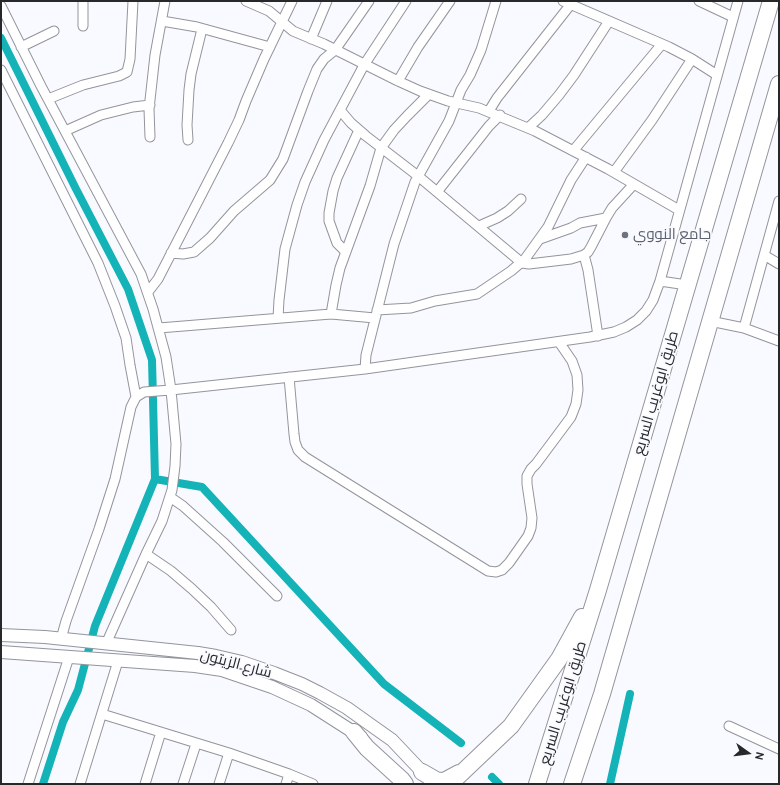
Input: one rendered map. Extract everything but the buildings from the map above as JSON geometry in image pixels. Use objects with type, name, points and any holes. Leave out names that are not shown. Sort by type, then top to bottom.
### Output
[{"type":"highway","name":"طريق ابوغريب السريع","points":[[538,784],[598,590],[771,1]]},
{"type":"highway","points":[[572,784],[602,694],[779,84]]},
{"type":"highway","points":[[450,784],[511,726],[559,659],[598,590]]},
{"type":"highway","points":[[582,784],[602,694]]},
{"type":"highway","points":[[354,732],[367,748],[405,784]]},
{"type":"highway","points":[[417,778],[441,781],[446,780],[467,768]]},
{"type":"main road","name":"شارع الزيتون","points":[[1,634],[45,637],[216,656],[242,662],[274,673],[302,684],[326,696],[392,740],[417,778]]},
{"type":"main road","points":[[44,655],[45,637]]},
{"type":"main road","name":"شارع الزيتون","points":[[1,652],[195,666],[222,670],[242,676],[272,687],[311,705],[354,732],[417,778],[435,784]]},
{"type":"street","points":[[83,1],[83,26]]},
{"type":"street","points":[[48,99],[83,85],[119,76],[127,72],[130,59],[133,1]]},
{"type":"street","points":[[150,136],[150,105],[155,54],[165,1]]},
{"type":"street","points":[[246,1],[269,11],[293,31],[398,81],[448,101],[489,111],[528,128],[614,172],[680,210]]},
{"type":"street","points":[[148,292],[158,279],[239,120],[270,47],[292,1]]},
{"type":"street","points":[[310,39],[327,1]]},
{"type":"street","points":[[171,253],[182,254],[194,252],[210,238],[234,211],[270,180],[283,159],[317,69],[324,59],[335,50],[369,1]]},
{"type":"street","points":[[278,318],[285,249],[295,211],[315,160],[364,65],[406,1]]},
{"type":"street","points":[[398,81],[418,46],[450,1]]},
{"type":"street","points":[[365,369],[366,355],[394,244],[415,182],[449,121],[461,90],[470,75],[481,50],[496,1]]},
{"type":"street","points":[[699,1],[733,17]]},
{"type":"street","points":[[61,639],[115,479],[131,407],[136,397],[144,392],[365,369],[558,342],[614,332],[637,320],[654,300],[738,1]]},
{"type":"street","points":[[489,111],[567,3],[662,44],[692,59],[717,75]]},
{"type":"street","points":[[1,6],[48,99],[135,260],[148,292],[166,357],[176,444],[170,497],[162,521],[103,643]]},
{"type":"street","points":[[162,21],[202,29],[270,47]]},
{"type":"street","points":[[528,128],[559,95],[574,75],[609,21]]},
{"type":"street","points":[[188,140],[187,125],[189,90],[202,29]]},
{"type":"street","points":[[21,47],[54,32]]},
{"type":"street","points":[[573,151],[662,44]]},
{"type":"street","points":[[614,172],[652,120],[692,59]]},
{"type":"street","points":[[1,70],[98,263],[126,338],[136,397]]},
{"type":"street","points":[[332,314],[340,268],[376,167],[381,148],[394,130],[429,94]]},
{"type":"street","points":[[65,131],[101,115],[133,107],[150,105]]},
{"type":"street","points":[[340,110],[351,123],[381,148],[418,176],[522,262],[529,264],[571,259],[584,255],[588,252],[612,208],[634,184]]},
{"type":"street","points":[[437,192],[489,126],[500,116]]},
{"type":"street","points":[[346,252],[337,243],[329,221],[329,213],[333,190],[337,178],[359,130]]},
{"type":"street","points":[[159,328],[332,314],[376,314],[411,308],[435,301],[478,294],[511,272],[525,259],[548,227],[571,180],[586,157]]},
{"type":"street","points":[[479,226],[508,211],[521,199]]},
{"type":"street","points":[[744,328],[764,255],[776,226],[779,202]]},
{"type":"street","points":[[540,238],[571,228],[580,223],[606,218]]},
{"type":"street","points":[[584,255],[588,270],[598,336]]},
{"type":"street","points":[[764,255],[779,264]]},
{"type":"street","points":[[660,281],[687,285]]},
{"type":"street","points":[[710,321],[744,328],[779,341]]},
{"type":"street","points":[[289,377],[295,442],[298,450],[304,457],[488,571],[496,572],[502,570],[509,563],[528,536],[532,518],[527,476],[571,417],[576,404],[578,390],[577,375],[572,361],[558,342]]},
{"type":"street","points":[[170,497],[183,506],[223,542],[277,596]]},
{"type":"street","points":[[146,554],[192,589],[211,607],[231,630]]},
{"type":"street","points":[[28,784],[69,657]]},
{"type":"street","points":[[80,784],[118,661]]},
{"type":"street","points":[[102,714],[229,753],[314,784]]},
{"type":"street","points":[[729,726],[779,749]]},
{"type":"street","points":[[145,784],[161,732]]},
{"type":"street","points":[[183,784],[196,744]]},
{"type":"street","points":[[219,784],[229,753]]},
{"type":"street","points":[[286,784],[289,774]]},
{"type":"waterway","points":[[1,38],[76,189],[128,289],[152,360],[155,479],[95,626],[78,690],[63,722],[43,784]]},
{"type":"waterway","points":[[155,479],[202,487],[384,684],[461,743]]},
{"type":"waterway","points":[[610,784],[630,694]]},
{"type":"waterway","points":[[492,777],[499,784]]},
{"type":"place","name":"جامع النووي","points":[[625,235]]}]
